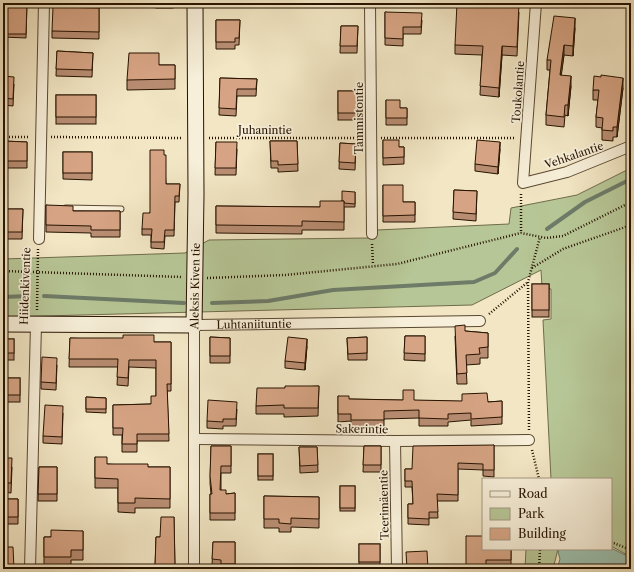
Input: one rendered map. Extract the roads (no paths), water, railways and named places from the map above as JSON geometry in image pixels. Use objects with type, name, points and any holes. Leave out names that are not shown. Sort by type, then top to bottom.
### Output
[{"type":"street","name":"Hiidenkiventie","points":[[39,239],[43,208],[41,137],[44,3]]},
{"type":"street","name":"Aleksis Kiven tie","points":[[194,569],[196,138],[195,3]]},
{"type":"street","name":"Tammistontie","points":[[370,3],[372,234]]},
{"type":"street","name":"Toukolantie","points":[[523,183],[536,3]]},
{"type":"street","name":"Vehkalantie","points":[[523,183],[567,172],[631,146]]},
{"type":"street","name":"Luhtaniituntie","points":[[3,324],[194,325],[480,321]]},
{"type":"street","name":"Hiidenkiventie","points":[[30,569],[36,324]]},
{"type":"street","name":"Sakerintie","points":[[195,439],[395,441],[529,440]]},
{"type":"street","name":"Teerimäentie","points":[[395,441],[397,569]]},
{"type":"lane","points":[[62,208],[121,209]]},
{"type":"waterway","points":[[547,229],[585,202],[631,179]]},
{"type":"waterway","points":[[212,303],[268,301],[333,290],[474,282],[495,273],[517,249]]},
{"type":"waterway","points":[[3,297],[28,296]]},
{"type":"waterway","points":[[44,296],[184,303]]}]
